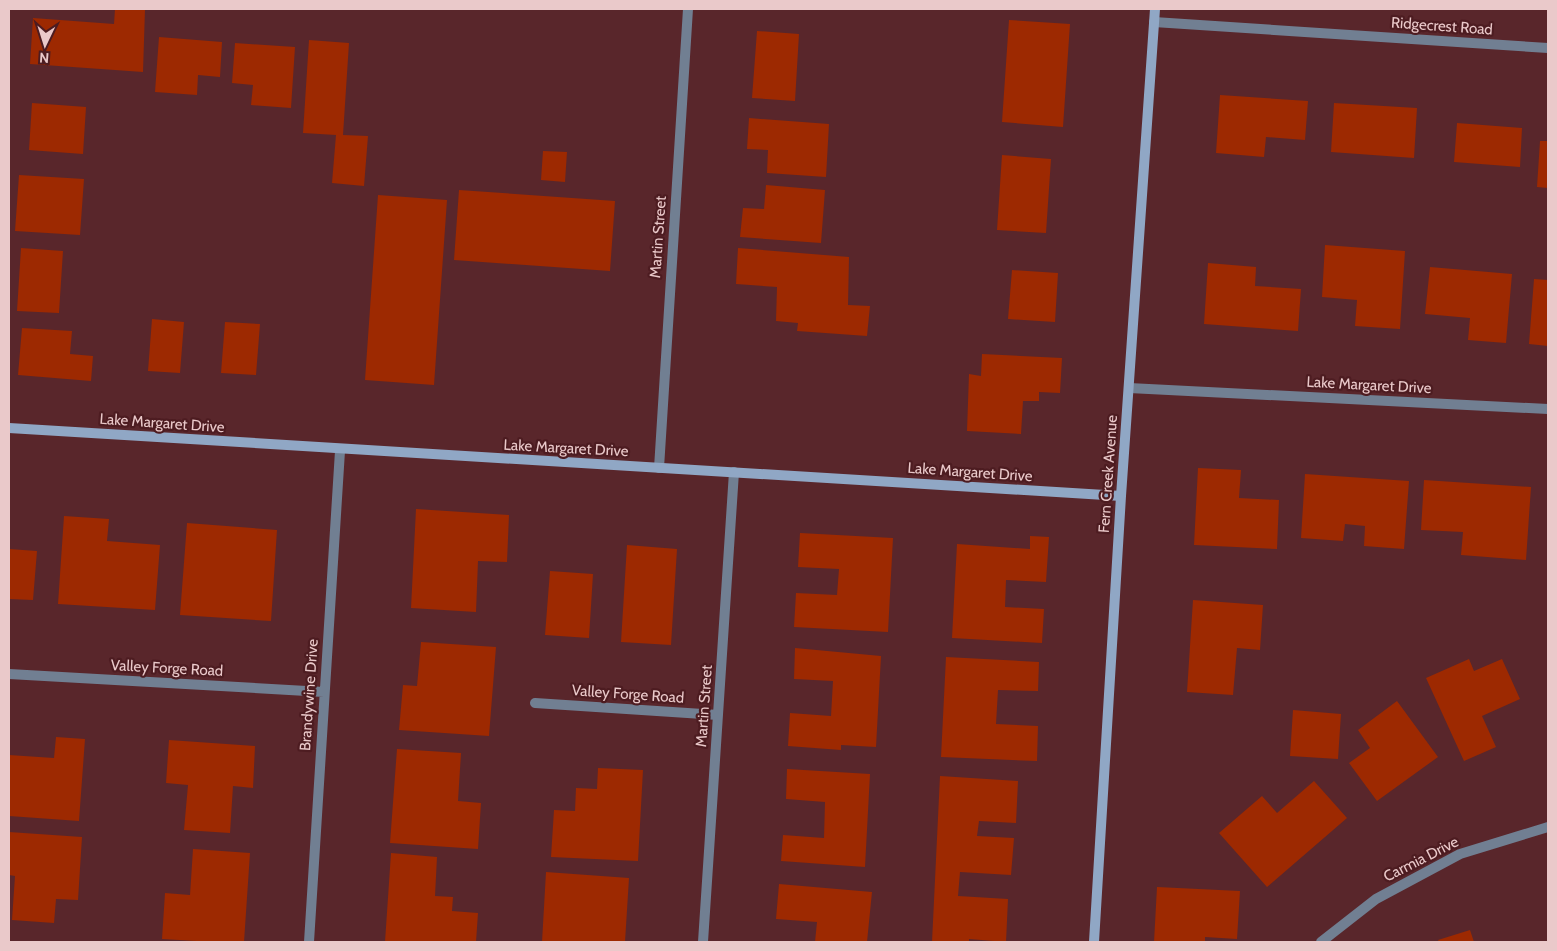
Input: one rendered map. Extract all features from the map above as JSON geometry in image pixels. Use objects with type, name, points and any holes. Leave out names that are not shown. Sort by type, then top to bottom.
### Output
[{"type":"street","name":"Martin Street","points":[[659,468],[688,9]]},
{"type":"street","name":"Fern Creek Avenue","points":[[1094,942],[1121,496],[1154,9]]},
{"type":"street","name":"Ridgecrest Road","points":[[1154,22],[1548,48]]},
{"type":"street","name":"Lake Margaret Drive","points":[[1129,388],[1548,409]]},
{"type":"street","name":"Lake Margaret Drive","points":[[9,428],[340,450],[1121,496]]},
{"type":"street","name":"Brandywine Drive","points":[[309,942],[340,450]]},
{"type":"street","name":"Martin Street","points":[[703,942],[734,472]]},
{"type":"street","name":"Valley Forge Road","points":[[9,674],[324,692]]},
{"type":"street","name":"Valley Forge Road","points":[[535,703],[718,716]]},
{"type":"street","name":"Carmia Drive","points":[[1321,942],[1376,899],[1460,854],[1548,826]]},
{"type":"building","points":[[115,9],[145,9],[143,72],[30,64],[33,18],[114,24]]},
{"type":"building","points":[[1009,20],[1070,24],[1063,127],[1002,122]]},
{"type":"building","points":[[757,31],[799,34],[795,101],[752,98]]},
{"type":"building","points":[[159,37],[222,42],[220,77],[198,75],[197,95],[155,92]]},
{"type":"building","points":[[309,40],[349,43],[343,135],[368,136],[364,186],[332,183],[336,135],[303,133]]},
{"type":"building","points":[[235,43],[295,47],[291,108],[251,105],[253,85],[232,83]]},
{"type":"building","points":[[1220,95],[1308,101],[1305,140],[1266,137],[1264,157],[1216,153]]},
{"type":"building","points":[[32,103],[86,107],[83,154],[29,150]]},
{"type":"building","points":[[1334,103],[1417,108],[1414,158],[1331,152]]},
{"type":"building","points":[[749,118],[829,124],[826,177],[767,173],[768,150],[747,149]]},
{"type":"building","points":[[1457,123],[1522,128],[1520,167],[1454,162]]},
{"type":"building","points":[[1540,141],[1548,141],[1548,188],[1537,187]]},
{"type":"building","points":[[543,151],[567,152],[565,182],[541,180]]},
{"type":"building","points":[[1002,155],[1051,159],[1046,233],[997,230]]},
{"type":"building","points":[[19,175],[84,179],[80,235],[15,231]]},
{"type":"building","points":[[766,185],[825,190],[821,243],[740,237],[743,208],[764,209]]},
{"type":"building","points":[[459,190],[615,201],[610,271],[454,260]]},
{"type":"building","points":[[378,195],[447,200],[434,385],[365,380]]},
{"type":"building","points":[[1325,245],[1405,251],[1400,329],[1355,326],[1357,300],[1322,297]]},
{"type":"building","points":[[21,248],[63,251],[59,313],[17,311]]},
{"type":"building","points":[[738,248],[849,257],[848,305],[870,306],[867,336],[797,331],[798,323],[776,321],[777,287],[736,284]]},
{"type":"building","points":[[1208,263],[1256,267],[1255,286],[1301,289],[1298,331],[1204,324]]},
{"type":"building","points":[[1430,267],[1512,274],[1506,343],[1468,340],[1470,318],[1425,314]]},
{"type":"building","points":[[1012,270],[1058,273],[1055,322],[1008,319]]},
{"type":"building","points":[[1534,279],[1548,280],[1548,346],[1529,344]]},
{"type":"building","points":[[152,319],[184,322],[180,373],[148,371]]},
{"type":"building","points":[[225,322],[260,324],[256,375],[221,373]]},
{"type":"building","points":[[22,328],[72,331],[70,354],[93,356],[91,381],[18,375]]},
{"type":"building","points":[[982,354],[1062,358],[1060,393],[1039,392],[1039,401],[1023,401],[1021,434],[967,431],[969,374],[981,376]]},
{"type":"building","points":[[1198,468],[1241,470],[1239,498],[1279,500],[1277,549],[1194,545]]},
{"type":"building","points":[[1305,474],[1409,481],[1404,549],[1364,546],[1365,526],[1345,524],[1343,541],[1301,538]]},
{"type":"building","points":[[1424,480],[1531,487],[1526,560],[1461,555],[1463,532],[1421,530]]},
{"type":"building","points":[[416,509],[509,515],[507,562],[478,561],[476,612],[411,608]]},
{"type":"building","points":[[64,516],[109,519],[107,541],[160,545],[155,610],[58,604]]},
{"type":"building","points":[[187,523],[277,530],[271,621],[180,615]]},
{"type":"building","points":[[800,533],[893,538],[888,632],[794,627],[796,593],[837,595],[839,569],[798,567]]},
{"type":"building","points":[[1030,536],[1049,537],[1046,582],[1006,580],[1005,607],[1044,609],[1042,643],[952,638],[957,544],[1030,549]]},
{"type":"building","points":[[627,545],[677,549],[671,645],[621,642]]},
{"type":"building","points":[[9,549],[37,551],[33,600],[9,599]]},
{"type":"building","points":[[550,571],[593,574],[589,638],[545,635]]},
{"type":"building","points":[[1193,600],[1263,605],[1260,650],[1237,648],[1233,695],[1187,692]]},
{"type":"building","points":[[421,642],[496,647],[489,736],[399,730],[403,685],[417,686]]},
{"type":"building","points":[[795,648],[881,656],[876,747],[841,745],[841,750],[788,746],[790,713],[831,716],[833,681],[794,679]]},
{"type":"building","points":[[946,657],[1039,662],[1038,691],[998,690],[996,724],[1038,726],[1037,761],[941,757]]},
{"type":"building","points":[[1469,659],[1474,671],[1502,659],[1520,699],[1482,716],[1496,747],[1464,761],[1426,678]]},
{"type":"building","points":[[1397,701],[1438,757],[1377,801],[1349,763],[1370,748],[1358,730]]},
{"type":"building","points":[[1293,710],[1341,714],[1338,759],[1290,756]]},
{"type":"building","points":[[56,737],[85,739],[79,821],[9,816],[9,755],[54,758]]},
{"type":"building","points":[[169,740],[255,746],[253,788],[233,786],[230,833],[184,830],[188,785],[166,783]]},
{"type":"building","points":[[397,749],[461,753],[458,801],[481,803],[478,849],[390,843]]},
{"type":"building","points":[[598,768],[643,770],[638,861],[551,857],[554,810],[575,811],[576,788],[597,789]]},
{"type":"building","points":[[787,769],[870,774],[865,867],[781,861],[783,835],[824,838],[825,802],[786,799]]},
{"type":"building","points":[[940,776],[1018,781],[1016,823],[979,821],[977,836],[1014,838],[1011,875],[960,872],[958,896],[1008,899],[1006,942],[969,939],[969,942],[932,942]]},
{"type":"building","points":[[1314,781],[1347,818],[1267,887],[1219,833],[1262,796],[1277,813]]},
{"type":"building","points":[[9,832],[82,837],[78,900],[56,899],[54,923],[12,920],[15,876],[9,875]]},
{"type":"building","points":[[193,849],[250,853],[244,942],[162,939],[165,893],[190,895]]},
{"type":"building","points":[[391,853],[437,857],[435,896],[453,897],[452,911],[478,913],[476,942],[385,942]]},
{"type":"building","points":[[546,872],[629,878],[625,942],[542,942]]},
{"type":"building","points":[[779,884],[872,892],[867,942],[815,942],[817,922],[776,919]]},
{"type":"building","points":[[1157,887],[1240,891],[1237,939],[1205,937],[1205,942],[1154,942]]},
{"type":"building","points":[[1470,930],[1474,942],[1439,942],[1438,940]]}]
